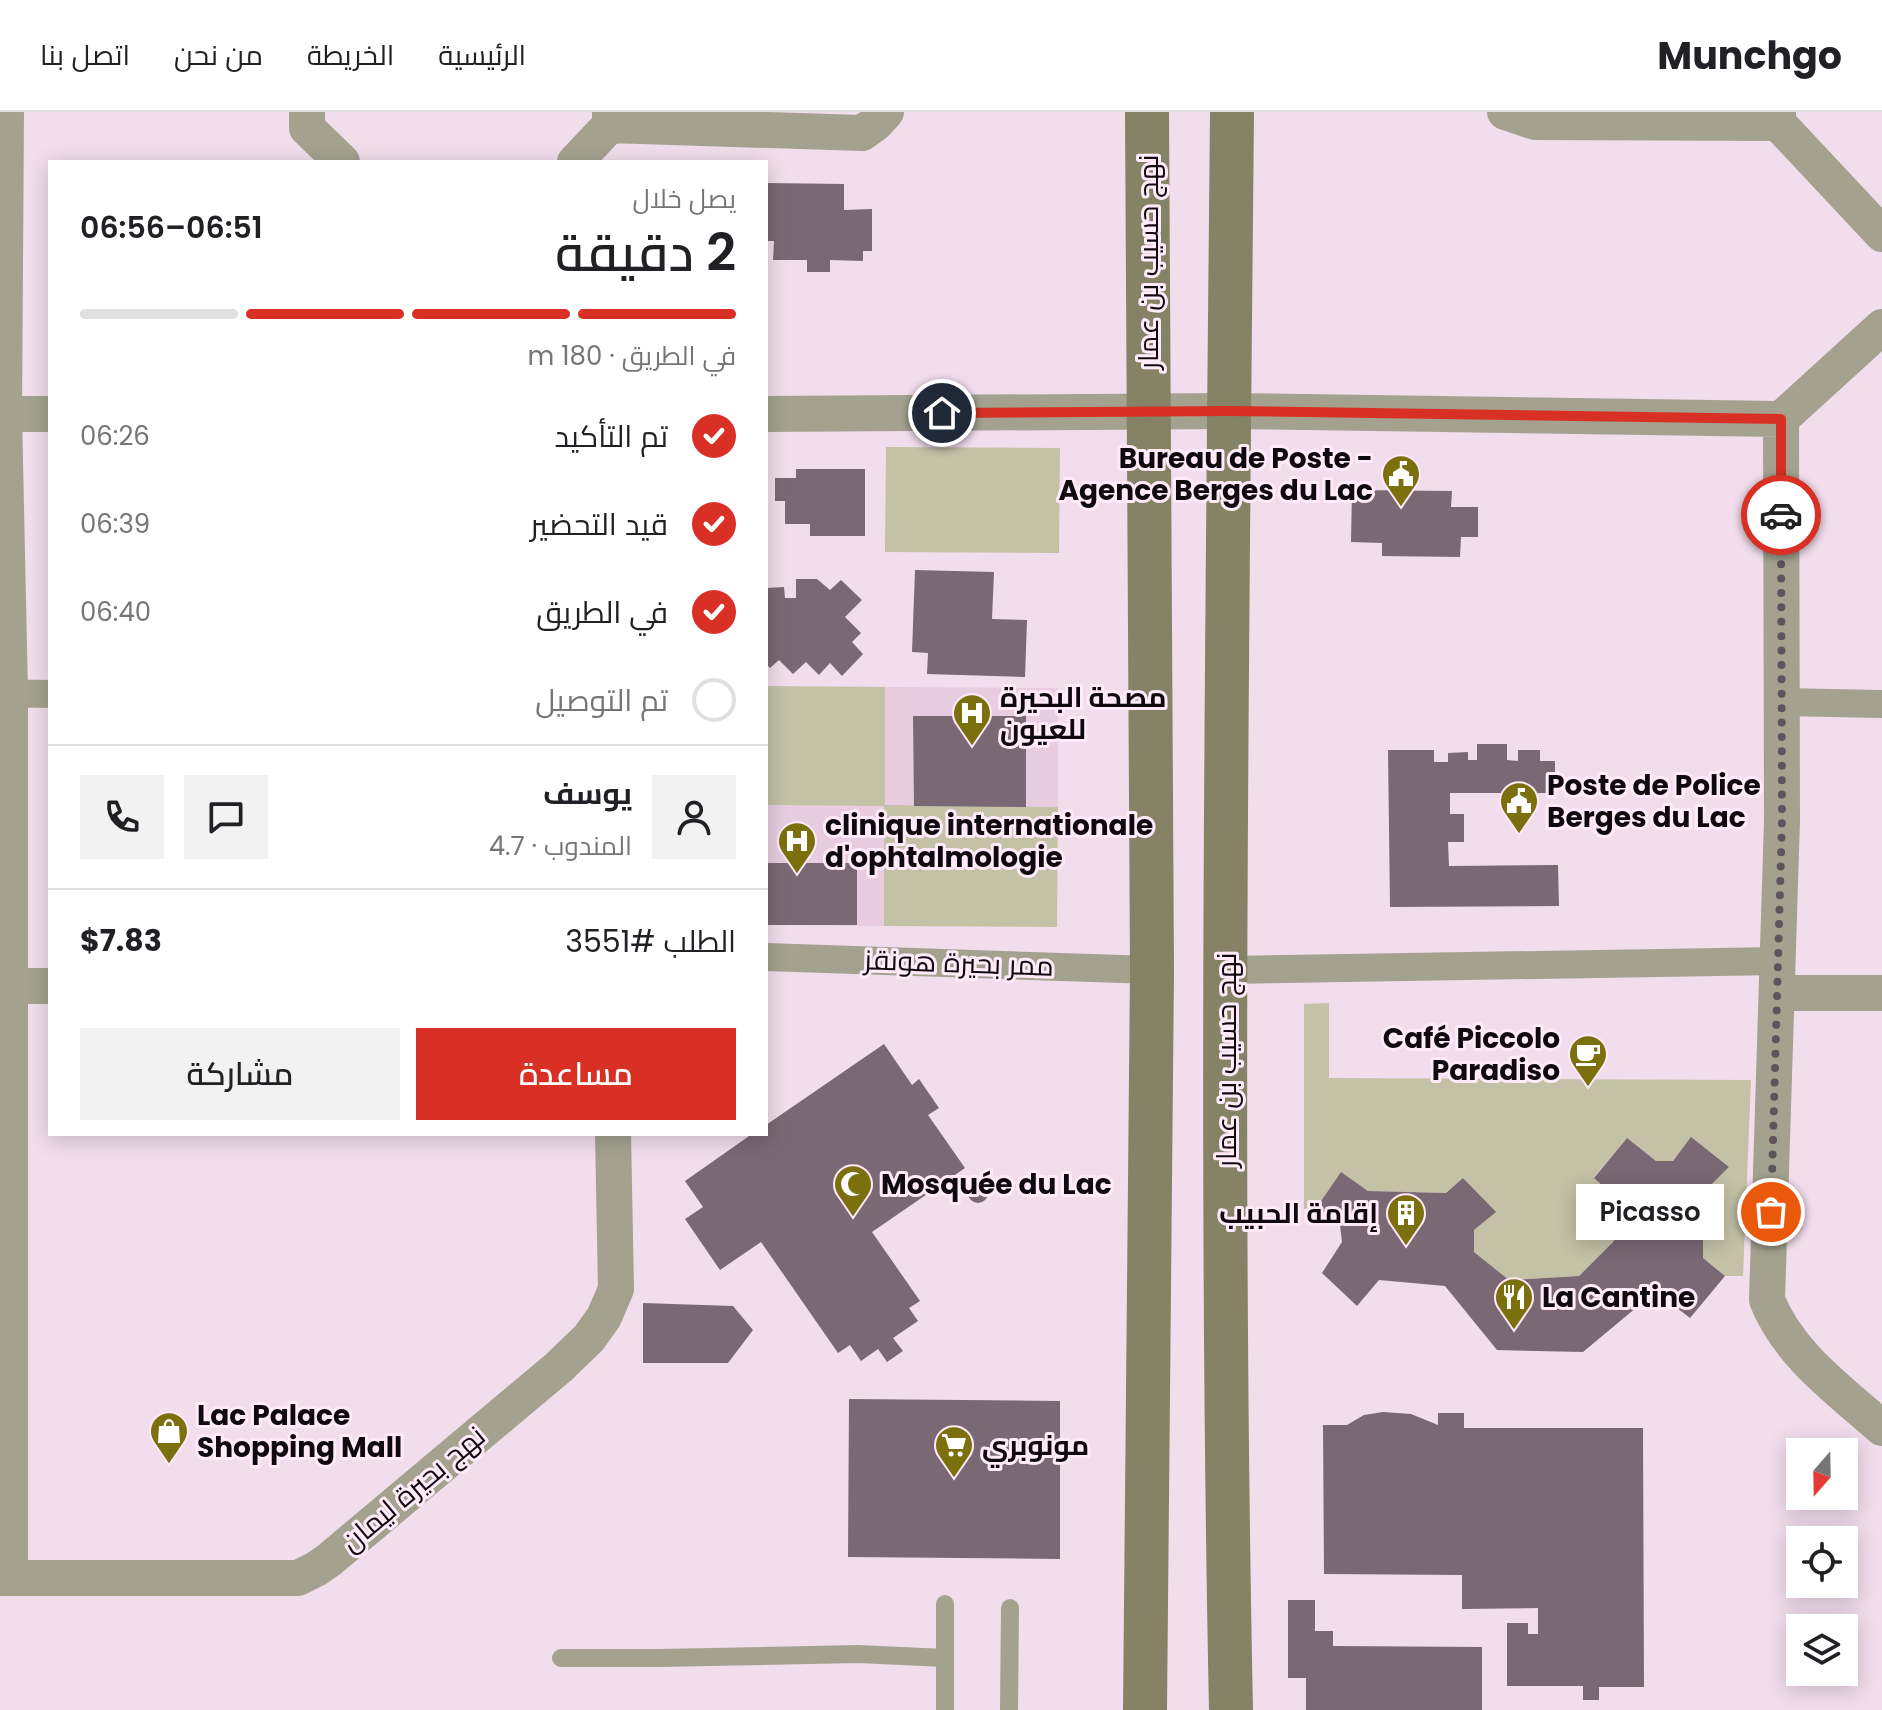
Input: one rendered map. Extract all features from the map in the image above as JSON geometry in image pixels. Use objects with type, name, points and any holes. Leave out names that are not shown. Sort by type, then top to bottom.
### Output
[{"type":"main road","name":"نهج حسيب بن عمار","points":[[1145,1710],[1152,970],[1147,112]]},
{"type":"main road","name":"نهج حسيب بن عمار","points":[[1231,1710],[1226,1450],[1232,112]]},
{"type":"street","points":[[7,1578],[4,414],[10,112]]},
{"type":"street","points":[[307,112],[307,128],[340,160]]},
{"type":"street","points":[[577,160],[610,118],[862,133],[886,112]]},
{"type":"street","points":[[1505,112],[1535,122],[1778,118],[1882,234]]},
{"type":"street","points":[[768,414],[1229,411],[1781,419],[1882,327]]},
{"type":"street","points":[[4,414],[48,414]]},
{"type":"street","points":[[1781,419],[1782,820],[1767,1300],[1775,1321],[1806,1360],[1882,1428]]},
{"type":"street","points":[[7,693],[48,694]]},
{"type":"street","points":[[1781,702],[1882,704]]},
{"type":"street","name":"ممر بحيرة هونقز","points":[[768,957],[1152,970]]},
{"type":"street","points":[[1227,970],[1778,977],[1882,993]]},
{"type":"street","points":[[7,986],[48,986]]},
{"type":"street","name":"نهج بحيرة ليمان","points":[[7,1578],[298,1578],[329,1560],[559,1367],[589,1338],[604,1317],[616,1289],[613,1136]]},
{"type":"lane","points":[[945,1604],[945,1710]]},
{"type":"lane","points":[[1009,1710],[1010,1608]]},
{"type":"lane","points":[[561,1658],[858,1654],[945,1658]]},
{"type":"shaded area","points":[[886,447],[1060,448],[1059,553],[885,552]]},
{"type":"shaded area","points":[[768,686],[885,687],[885,805],[1058,807],[1057,927],[884,926],[884,806],[768,805]]},
{"type":"shaded area","points":[[885,687],[1058,688],[1058,807],[885,806],[884,926],[768,925],[768,805],[884,805]]},
{"type":"shaded area","name":"Café Piccolo Paradiso","points":[[1329,1003],[1329,1078],[1751,1080],[1743,1276],[1725,1276],[1703,1258],[1703,1193],[1729,1167],[1691,1138],[1673,1161],[1656,1161],[1627,1138],[1594,1177],[1613,1195],[1614,1241],[1579,1276],[1509,1280],[1474,1252],[1474,1230],[1495,1212],[1463,1178],[1446,1193],[1368,1191],[1341,1173],[1317,1207],[1304,1209],[1304,1004]]},
{"type":"building","points":[[768,183],[844,184],[844,210],[872,209],[872,251],[863,251],[863,261],[830,260],[830,272],[807,272],[807,260],[773,260],[774,241],[768,241]]},
{"type":"building","points":[[796,469],[865,469],[865,536],[810,536],[810,524],[785,524],[785,501],[775,501],[775,478],[796,478]]},
{"type":"building","points":[[1352,490],[1452,491],[1451,507],[1478,507],[1478,537],[1461,537],[1460,557],[1382,556],[1382,543],[1351,542]]},
{"type":"building","points":[[915,570],[994,572],[992,619],[1027,620],[1025,677],[927,674],[928,653],[912,652]]},
{"type":"building","points":[[796,579],[817,579],[830,590],[841,580],[862,600],[845,617],[861,633],[852,642],[863,654],[842,676],[830,663],[819,675],[806,662],[793,674],[779,660],[770,668],[768,666],[768,588],[784,587],[785,598],[796,598]]},
{"type":"building","points":[[913,716],[1026,716],[1026,807],[914,806]]},
{"type":"building","points":[[1477,744],[1507,744],[1507,760],[1518,761],[1518,750],[1540,750],[1540,761],[1555,761],[1555,793],[1450,793],[1450,814],[1464,814],[1464,842],[1448,842],[1449,866],[1558,865],[1559,906],[1390,907],[1388,750],[1434,750],[1434,762],[1448,762],[1448,753],[1468,752],[1468,760],[1477,760]]},
{"type":"building","points":[[768,863],[857,863],[857,925],[768,925]]},
{"type":"building","points":[[884,1044],[912,1085],[919,1079],[939,1108],[928,1115],[965,1168],[872,1232],[920,1301],[909,1308],[918,1321],[893,1338],[903,1351],[887,1362],[878,1349],[861,1361],[850,1345],[838,1353],[761,1242],[720,1270],[685,1219],[703,1207],[685,1181],[749,1136],[768,1136],[768,1124]]},
{"type":"building","name":"إقامة الحبيب","points":[[1691,1137],[1729,1167],[1703,1193],[1703,1258],[1725,1276],[1690,1318],[1668,1301],[1643,1302],[1583,1352],[1497,1350],[1445,1286],[1379,1280],[1357,1306],[1322,1273],[1342,1242],[1340,1225],[1317,1207],[1341,1172],[1368,1191],[1446,1193],[1463,1178],[1496,1212],[1474,1230],[1474,1252],[1509,1280],[1579,1276],[1614,1241],[1613,1195],[1594,1178],[1627,1138],[1656,1161],[1673,1161]]},
{"type":"building","points":[[978,1183],[985,1186],[988,1193],[985,1200],[978,1203],[971,1200],[968,1193],[971,1186]]},
{"type":"building","points":[[643,1303],[733,1306],[753,1330],[728,1363],[643,1363]]},
{"type":"building","name":"مونوبري","points":[[849,1399],[1060,1401],[1060,1559],[848,1557]]},
{"type":"building","points":[[1383,1412],[1411,1414],[1438,1425],[1438,1413],[1464,1413],[1464,1428],[1643,1428],[1644,1687],[1599,1687],[1599,1700],[1583,1700],[1583,1686],[1507,1686],[1507,1623],[1528,1623],[1528,1634],[1538,1634],[1538,1608],[1462,1609],[1462,1575],[1324,1574],[1323,1425],[1347,1425],[1364,1415]]},
{"type":"building","points":[[1288,1600],[1315,1600],[1315,1631],[1333,1631],[1333,1646],[1482,1647],[1482,1710],[1306,1710],[1306,1678],[1288,1678]]},
{"type":"way so far","points":[[1771,1212],[1782,820],[1781,515]]},
{"type":"place","name":"Bureau de Poste - Agence Berges du Lac","points":[[1401,508]]},
{"type":"place","name":"مصحة البحيرة للعيون","points":[[972,747]]},
{"type":"place","name":"Poste de Police Berges du Lac","points":[[1519,835]]},
{"type":"place","name":"clinique internationale d'ophtalmologie","points":[[797,875]]},
{"type":"place","name":"Café Piccolo Paradiso","points":[[1588,1088]]},
{"type":"place","name":"Picasso","points":[[1771,1212]]},
{"type":"place","name":"Mosquée du Lac","points":[[853,1218]]},
{"type":"place","name":"إقامة الحبيب","points":[[1406,1247]]},
{"type":"place","name":"La Cantine","points":[[1514,1331]]},
{"type":"place","name":"Lac Palace Shopping Mall","points":[[169,1465]]},
{"type":"place","name":"مونوبري","points":[[954,1479]]},
{"type":"route","points":[[942,413],[1229,411],[1781,419],[1781,515]]}]
